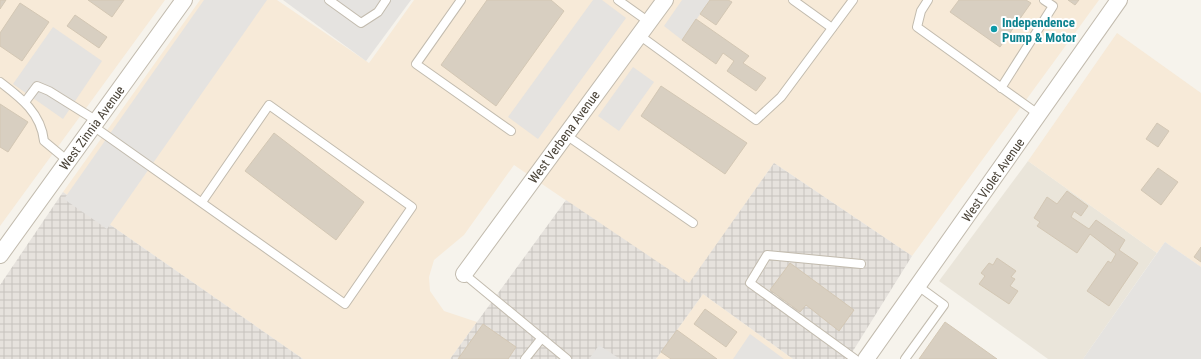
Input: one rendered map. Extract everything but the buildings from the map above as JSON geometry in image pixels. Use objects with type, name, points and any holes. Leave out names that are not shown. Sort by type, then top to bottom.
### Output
[{"type":"street","name":"West Zinnia Avenue","points":[[0,255],[184,0]]},
{"type":"street","name":"West Verbena Avenue","points":[[464,274],[665,0]]},
{"type":"street","name":"West Violet Avenue","points":[[866,359],[1119,0]]},
{"type":"lane","points":[[329,0],[361,23],[378,12],[386,0]]},
{"type":"lane","points":[[461,0],[416,64],[511,132]]},
{"type":"lane","points":[[618,0],[649,22]]},
{"type":"lane","points":[[793,0],[832,28]]},
{"type":"lane","points":[[639,35],[756,120],[781,97],[853,0]]},
{"type":"lane","points":[[928,0],[921,11],[917,27],[1038,114]]},
{"type":"lane","points":[[1001,88],[1053,6],[1044,0]]},
{"type":"lane","points":[[0,82],[25,102],[43,126],[44,141],[68,161]]},
{"type":"lane","points":[[25,102],[37,86],[49,91],[202,202],[345,304],[412,208],[269,105],[202,202]]},
{"type":"lane","points":[[566,135],[694,223]]},
{"type":"lane","points":[[855,359],[750,283],[767,255],[861,264]]},
{"type":"lane","points":[[464,274],[567,359]]},
{"type":"lane","points":[[905,359],[944,305],[918,286]]},
{"type":"lane","points":[[525,359],[541,339]]},
{"type":"shaded area","points":[[0,0],[165,0],[0,226]]},
{"type":"shaded area","points":[[200,0],[277,0],[369,63],[414,0],[1099,0],[912,256],[774,163],[689,284],[514,165],[464,235],[434,260],[429,277],[430,291],[444,311],[477,322],[450,359],[303,359],[63,192]]},
{"type":"shaded area","points":[[204,0],[267,0],[107,229],[64,199]]},
{"type":"shaded area","points":[[283,0],[411,0],[366,61]]},
{"type":"shaded area","points":[[593,0],[602,0],[626,18],[538,139],[508,117]]},
{"type":"shaded area","points":[[682,0],[710,0],[682,40],[664,26]]},
{"type":"shaded area","points":[[53,27],[102,61],[63,119],[13,84]]},
{"type":"shaded area","points":[[1117,33],[1201,93],[1201,267],[1165,242],[1157,253],[1028,161]]},
{"type":"shaded area","points":[[633,67],[654,82],[619,131],[598,116]]},
{"type":"shaded area","points":[[1028,161],[1157,253],[1083,359],[1048,359],[939,281]]},
{"type":"shaded area","points":[[774,163],[912,256],[848,359],[793,359],[703,294],[656,359],[450,359],[566,200],[689,283]]},
{"type":"shaded area","points":[[63,192],[303,359],[0,359],[0,285]]},
{"type":"shaded area","points":[[1165,242],[1201,267],[1201,359],[1083,359]]},
{"type":"shaded area","points":[[703,294],[793,359],[656,359]]},
{"type":"shaded area","points":[[750,334],[784,359],[733,359]]},
{"type":"shaded area","points":[[599,345],[620,359],[589,359]]},
{"type":"place","name":"Independence Pump & Motor","points":[[994,29]]}]
